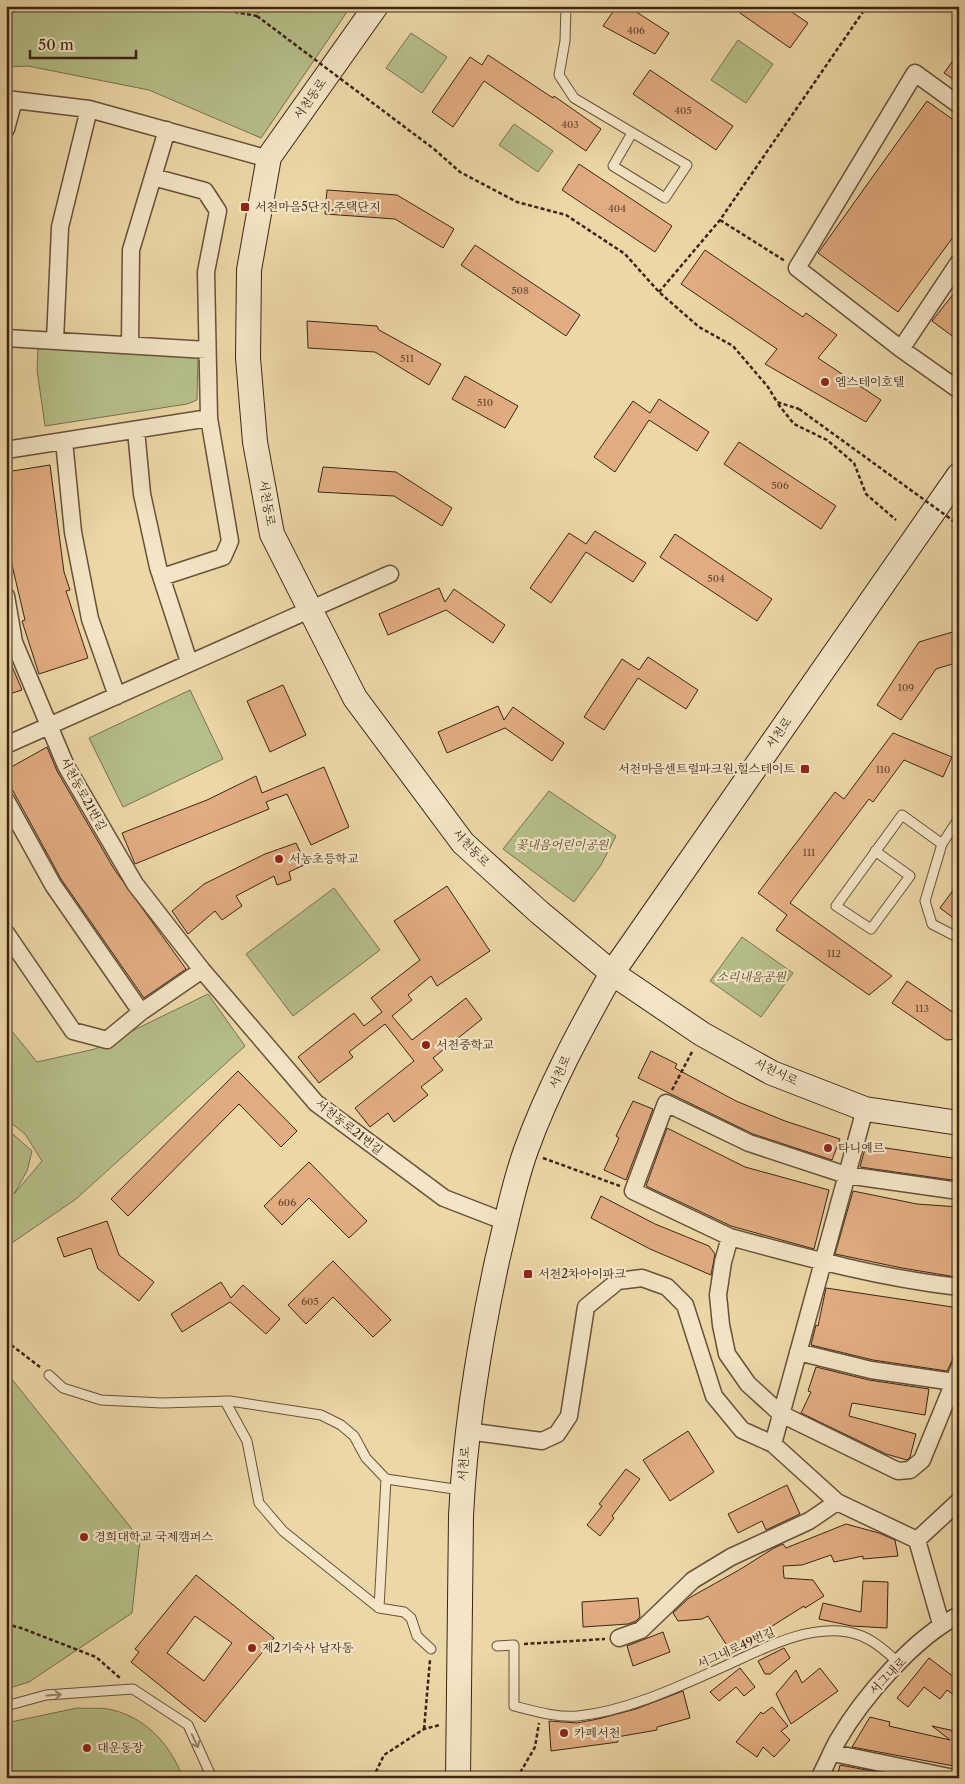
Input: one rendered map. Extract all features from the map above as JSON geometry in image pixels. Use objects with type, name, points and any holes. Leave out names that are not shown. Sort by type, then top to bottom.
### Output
[{"type":"street","name":"서천동로","points":[[376,6],[269,159],[249,270],[248,358],[255,442],[272,534],[354,698],[462,842],[539,912],[612,973]]},
{"type":"street","points":[[959,105],[915,73],[797,268],[901,349],[959,390]]},
{"type":"street","points":[[6,129],[10,100],[89,109],[269,159]]},
{"type":"street","points":[[55,341],[60,227],[89,109]]},
{"type":"street","points":[[130,345],[131,250],[167,130]]},
{"type":"street","points":[[153,177],[206,191],[218,211],[206,272],[209,418],[230,541],[223,557],[162,577]]},
{"type":"street","points":[[901,349],[959,262]]},
{"type":"street","points":[[6,338],[207,350]]},
{"type":"street","points":[[6,450],[209,418]]},
{"type":"street","points":[[136,430],[142,494],[162,577],[189,662]]},
{"type":"street","points":[[64,441],[73,532],[90,619],[117,696]]},
{"type":"street","name":"서천로","points":[[458,1778],[461,1516],[467,1431],[488,1304],[506,1222],[525,1151],[579,1032],[612,973],[959,475]]},
{"type":"street","points":[[6,745],[390,574]]},
{"type":"street","name":"서천동로21번길","points":[[6,596],[14,642],[66,766],[135,884],[202,970],[316,1103],[444,1198],[506,1222]]},
{"type":"street","points":[[6,800],[53,886],[141,1012]]},
{"type":"street","points":[[6,933],[73,1031],[107,1040],[141,1012],[202,970]]},
{"type":"street","name":"서천서로","points":[[612,973],[702,1034],[772,1073],[865,1109],[959,1123]]},
{"type":"street","points":[[959,1191],[846,1174],[749,1143],[666,1103],[633,1191],[730,1237],[822,1262],[904,1281],[959,1287]]},
{"type":"street","points":[[773,1444],[865,1109]]},
{"type":"street","points":[[730,1237],[722,1262],[718,1295],[721,1325],[727,1354],[748,1384],[781,1414],[898,1471],[910,1470],[922,1460],[956,1375],[872,1370],[798,1352]]},
{"type":"street","points":[[467,1431],[542,1441],[557,1434],[569,1416],[586,1307],[618,1281],[642,1278],[667,1288],[685,1305],[714,1396],[742,1430],[773,1444],[837,1502],[917,1540],[941,1624]]},
{"type":"street","points":[[917,1540],[959,1501]]},
{"type":"street","points":[[619,1638],[641,1630],[693,1580],[732,1557],[809,1521],[837,1502]]},
{"type":"street","name":"서그내로","points":[[819,1778],[837,1742],[867,1697],[899,1663],[941,1624],[959,1614]]},
{"type":"street","points":[[833,1752],[954,1778]]},
{"type":"lane","points":[[566,6],[565,41],[559,75],[574,98],[687,166],[666,198],[613,166],[632,133]]},
{"type":"lane","points":[[875,851],[910,876],[871,929],[836,906],[875,851],[902,815],[942,844]]},
{"type":"lane","points":[[959,818],[942,844],[925,901],[932,924],[959,938]]},
{"type":"lane","points":[[49,1375],[63,1388],[101,1400],[162,1403],[225,1401],[321,1415],[341,1424],[354,1436],[366,1458],[386,1479],[462,1491]]},
{"type":"lane","points":[[225,1401],[248,1441],[259,1503],[282,1531],[379,1608],[404,1612],[411,1618],[417,1636],[431,1649]]},
{"type":"lane","points":[[379,1608],[386,1479]]},
{"type":"lane","name":"서그내로49번길","points":[[514,1645],[514,1706],[545,1713],[577,1716],[629,1704],[681,1686],[786,1639],[823,1631],[848,1632],[875,1641],[899,1663]]},
{"type":"lane","points":[[497,1646],[514,1645]]},
{"type":"lane","points":[[6,1706],[46,1696],[132,1689],[188,1725],[212,1778]]},
{"type":"path","points":[[137,6],[230,11],[257,16],[434,149],[460,172],[517,202],[566,215],[625,254],[659,292],[699,327],[733,346],[768,387],[794,424],[827,440],[854,463],[866,494],[896,520]]},
{"type":"path","points":[[257,16],[259,6]]},
{"type":"path","points":[[659,292],[720,220],[867,6]]},
{"type":"path","points":[[720,220],[797,268]]},
{"type":"path","points":[[777,402],[799,409],[959,525]]},
{"type":"path","points":[[666,1103],[702,1034]]},
{"type":"path","points":[[525,1151],[633,1191]]},
{"type":"path","points":[[6,1341],[49,1375]]},
{"type":"path","points":[[6,1624],[96,1657],[132,1689]]},
{"type":"path","points":[[514,1645],[619,1638]]},
{"type":"path","points":[[424,1730],[431,1649]]},
{"type":"path","points":[[373,1778],[384,1755],[424,1730],[459,1720]]},
{"type":"path","points":[[517,1778],[535,1747],[538,1723],[544,1720]]},
{"type":"green space","points":[[6,6],[351,6],[261,138],[149,90],[28,66],[6,67]]},
{"type":"green space","points":[[411,33],[447,57],[422,93],[386,68]]},
{"type":"green space","points":[[738,40],[773,64],[746,103],[711,80]]},
{"type":"green space","points":[[514,124],[553,151],[538,172],[499,145]]},
{"type":"green space","points":[[38,346],[198,357],[197,400],[187,404],[45,426],[37,370]]},
{"type":"green space","points":[[190,690],[223,759],[123,807],[89,738]]},
{"type":"green space","name":"꽃내음어린이공원","points":[[549,791],[616,836],[601,865],[574,902],[503,849]]},
{"type":"green space","points":[[334,888],[380,950],[293,1016],[246,954]]},
{"type":"green space","name":"소리내음공원","points":[[742,937],[793,973],[761,1017],[710,981]]},
{"type":"green space","points":[[208,994],[245,1046],[76,1199],[6,1247],[6,1214],[12,1197],[6,1196],[6,1128],[32,1151],[27,1171],[14,1194],[42,1161],[25,1134],[6,1119],[6,1024],[37,1062],[95,1049]]},
{"type":"green space","points":[[6,1372],[140,1539],[132,1613],[29,1682],[6,1689]]},
{"type":"green space","name":"대운동장","points":[[77,1708],[109,1709],[126,1714],[137,1720],[157,1735],[165,1745],[183,1778],[6,1778],[6,1723]]},
{"type":"building","points":[[617,6],[627,6],[669,33],[655,54],[603,26]]},
{"type":"building","points":[[730,6],[783,6],[808,23],[790,48]]},
{"type":"building","points":[[959,52],[959,83],[944,73]]},
{"type":"building","points":[[488,55],[553,98],[554,96],[601,129],[586,151],[484,81],[453,127],[432,112],[470,57],[482,65]]},
{"type":"building","points":[[650,70],[733,126],[716,150],[633,94]]},
{"type":"building","points":[[927,101],[959,124],[959,229],[898,312],[818,253]]},
{"type":"building","points":[[579,164],[672,226],[655,252],[562,190]]},
{"type":"building","points":[[327,190],[397,195],[454,229],[443,248],[395,219],[325,214]]},
{"type":"building","points":[[475,245],[580,315],[566,336],[461,265]]},
{"type":"building","points":[[705,250],[803,317],[806,313],[837,335],[818,358],[881,400],[866,422],[765,364],[777,349],[681,284]]},
{"type":"building","points":[[959,287],[959,341],[932,321]]},
{"type":"building","points":[[307,321],[377,326],[379,330],[441,364],[429,385],[375,352],[308,348]]},
{"type":"building","points":[[465,376],[518,406],[505,428],[452,399]]},
{"type":"building","points":[[659,399],[709,432],[697,451],[649,420],[615,472],[594,457],[633,401],[650,413]]},
{"type":"building","points":[[739,442],[836,506],[821,529],[724,464]]},
{"type":"building","points":[[50,465],[64,572],[70,590],[66,591],[88,658],[39,674],[22,621],[25,620],[9,547],[11,547],[6,515],[6,472]]},
{"type":"building","points":[[323,467],[396,472],[452,508],[442,526],[394,496],[318,492]]},
{"type":"building","points":[[595,531],[646,563],[633,582],[586,552],[551,603],[530,588],[569,533],[586,544]]},
{"type":"building","points":[[675,534],[772,599],[757,621],[660,557]]},
{"type":"building","points":[[439,588],[445,602],[454,589],[505,625],[493,643],[446,610],[388,635],[379,614]]},
{"type":"building","points":[[959,630],[959,662],[936,669],[901,720],[877,705],[919,642]]},
{"type":"building","points":[[6,652],[22,690],[6,695]]},
{"type":"building","points":[[648,657],[698,690],[686,709],[638,678],[604,730],[584,717],[622,659],[639,670]]},
{"type":"building","points":[[283,685],[306,735],[270,752],[247,701]]},
{"type":"building","points":[[498,706],[504,720],[513,707],[564,743],[552,761],[505,728],[447,753],[438,732]]},
{"type":"building","points":[[893,733],[952,757],[943,777],[904,760],[873,802],[869,799],[790,903],[892,976],[869,995],[776,930],[787,915],[758,893],[835,792],[844,799]]},
{"type":"building","points":[[47,747],[57,771],[114,869],[186,969],[144,998],[61,879],[6,778],[6,770]]},
{"type":"building","points":[[324,767],[349,827],[311,845],[287,794],[266,802],[269,809],[135,864],[122,833],[207,800],[256,776],[262,793]]},
{"type":"building","points":[[296,843],[306,864],[289,872],[291,880],[277,885],[274,876],[236,896],[242,906],[222,920],[215,911],[188,934],[172,911],[204,884],[265,854]]},
{"type":"building","points":[[959,882],[959,922],[940,908]]},
{"type":"building","points":[[447,886],[490,951],[437,986],[431,976],[408,995],[412,1000],[392,1016],[412,1040],[466,998],[482,1019],[433,1058],[443,1070],[421,1087],[428,1095],[394,1122],[388,1113],[370,1127],[355,1108],[414,1061],[385,1024],[349,1052],[353,1057],[319,1083],[298,1057],[354,1013],[364,1026],[382,1012],[371,998],[420,960],[394,921]]},
{"type":"building","points":[[907,981],[954,1013],[959,1013],[959,1039],[946,1040],[892,1003]]},
{"type":"building","points":[[651,1051],[677,1064],[675,1068],[736,1101],[785,1121],[840,1139],[832,1160],[753,1134],[638,1078]]},
{"type":"building","points":[[238,1071],[297,1131],[281,1147],[239,1104],[128,1216],[111,1199]]},
{"type":"building","points":[[633,1101],[653,1109],[626,1180],[604,1170],[619,1138],[616,1136]]},
{"type":"building","points":[[667,1128],[745,1167],[829,1190],[814,1249],[731,1226],[646,1186]]},
{"type":"building","points":[[866,1145],[959,1159],[959,1181],[860,1167]]},
{"type":"building","points":[[309,1162],[367,1221],[349,1238],[309,1198],[282,1225],[264,1206]]},
{"type":"building","points":[[853,1191],[917,1204],[959,1207],[959,1263],[956,1277],[835,1254]]},
{"type":"building","points":[[601,1196],[655,1224],[709,1246],[715,1254],[711,1275],[650,1249],[591,1218]]},
{"type":"building","points":[[107,1221],[119,1255],[154,1282],[139,1301],[98,1269],[91,1248],[64,1257],[57,1238]]},
{"type":"building","points":[[333,1261],[391,1320],[373,1337],[333,1297],[306,1324],[288,1305]]},
{"type":"building","points":[[221,1282],[231,1298],[243,1285],[280,1319],[266,1334],[230,1302],[182,1332],[171,1314]]},
{"type":"building","points":[[826,1288],[959,1308],[959,1335],[956,1335],[952,1361],[947,1371],[873,1360],[811,1345],[816,1325],[818,1326]]},
{"type":"building","points":[[816,1367],[869,1380],[929,1389],[925,1415],[852,1403],[849,1416],[916,1434],[910,1457],[907,1460],[886,1454],[801,1413],[811,1392],[808,1391]]},
{"type":"building","points":[[688,1431],[714,1472],[670,1501],[643,1460]]},
{"type":"building","points":[[626,1469],[640,1479],[612,1516],[614,1518],[600,1536],[587,1525],[602,1506],[599,1504]]},
{"type":"building","points":[[787,1485],[800,1514],[766,1530],[762,1521],[738,1533],[728,1514]]},
{"type":"building","points":[[846,1524],[879,1533],[895,1540],[898,1556],[863,1559],[863,1556],[834,1562],[831,1555],[802,1565],[783,1566],[784,1578],[813,1580],[824,1596],[805,1608],[804,1606],[731,1652],[708,1616],[702,1619],[678,1621],[673,1613],[689,1598],[774,1548],[783,1544],[786,1548]]},
{"type":"building","name":"제2기숙사 남자동","points":[[196,1575],[274,1638],[205,1722],[131,1662],[139,1652],[135,1649]],"holes":[[[195,1616],[232,1643],[204,1681],[167,1653]]]},
{"type":"building","points":[[863,1581],[888,1582],[887,1628],[852,1626],[819,1619],[823,1603],[861,1612]]},
{"type":"building","points":[[638,1598],[640,1617],[636,1621],[628,1624],[583,1627],[582,1602]]},
{"type":"building","points":[[663,1632],[670,1652],[633,1666],[627,1646]]},
{"type":"building","points":[[784,1648],[790,1658],[770,1674],[765,1674],[758,1661]]},
{"type":"building","points":[[929,1658],[959,1681],[959,1699],[947,1690],[940,1699],[924,1687],[908,1707],[897,1698]]},
{"type":"building","points":[[740,1668],[755,1687],[744,1696],[736,1687],[719,1701],[710,1692]]},
{"type":"building","points":[[820,1668],[838,1691],[791,1724],[776,1694],[796,1670],[802,1683]]},
{"type":"building","points":[[683,1691],[690,1718],[657,1727],[657,1730],[617,1737],[618,1742],[551,1751],[549,1721],[577,1723],[598,1719],[636,1709]]},
{"type":"building","points":[[772,1707],[788,1726],[781,1731],[790,1740],[774,1757],[763,1747],[757,1757],[736,1742],[761,1712],[763,1714]]},
{"type":"building","points":[[870,1717],[890,1722],[889,1726],[950,1740],[932,1726],[959,1732],[959,1747],[954,1766],[852,1747]]},
{"type":"building","points":[[840,1765],[877,1772],[876,1778],[837,1778]]},
{"type":"place","name":"서천마을5단지.주택단지","points":[[245,207]]},
{"type":"place","name":"엠스테이호텔","points":[[825,382]]},
{"type":"place","name":"서천마을센트럴파크원.힐스테이트","points":[[805,769]]},
{"type":"place","name":"서농초등학교","points":[[279,859]]},
{"type":"place","name":"서천중학교","points":[[426,1045]]},
{"type":"place","name":"타니예르","points":[[828,1148]]},
{"type":"place","name":"서천2차아이파크","points":[[528,1274]]},
{"type":"place","name":"경희대학교 국제캠퍼스","points":[[84,1537]]},
{"type":"place","name":"제2기숙사 남자동","points":[[252,1648]]},
{"type":"place","name":"카페서천","points":[[564,1733]]},
{"type":"place","name":"대운동장","points":[[87,1748]]}]
